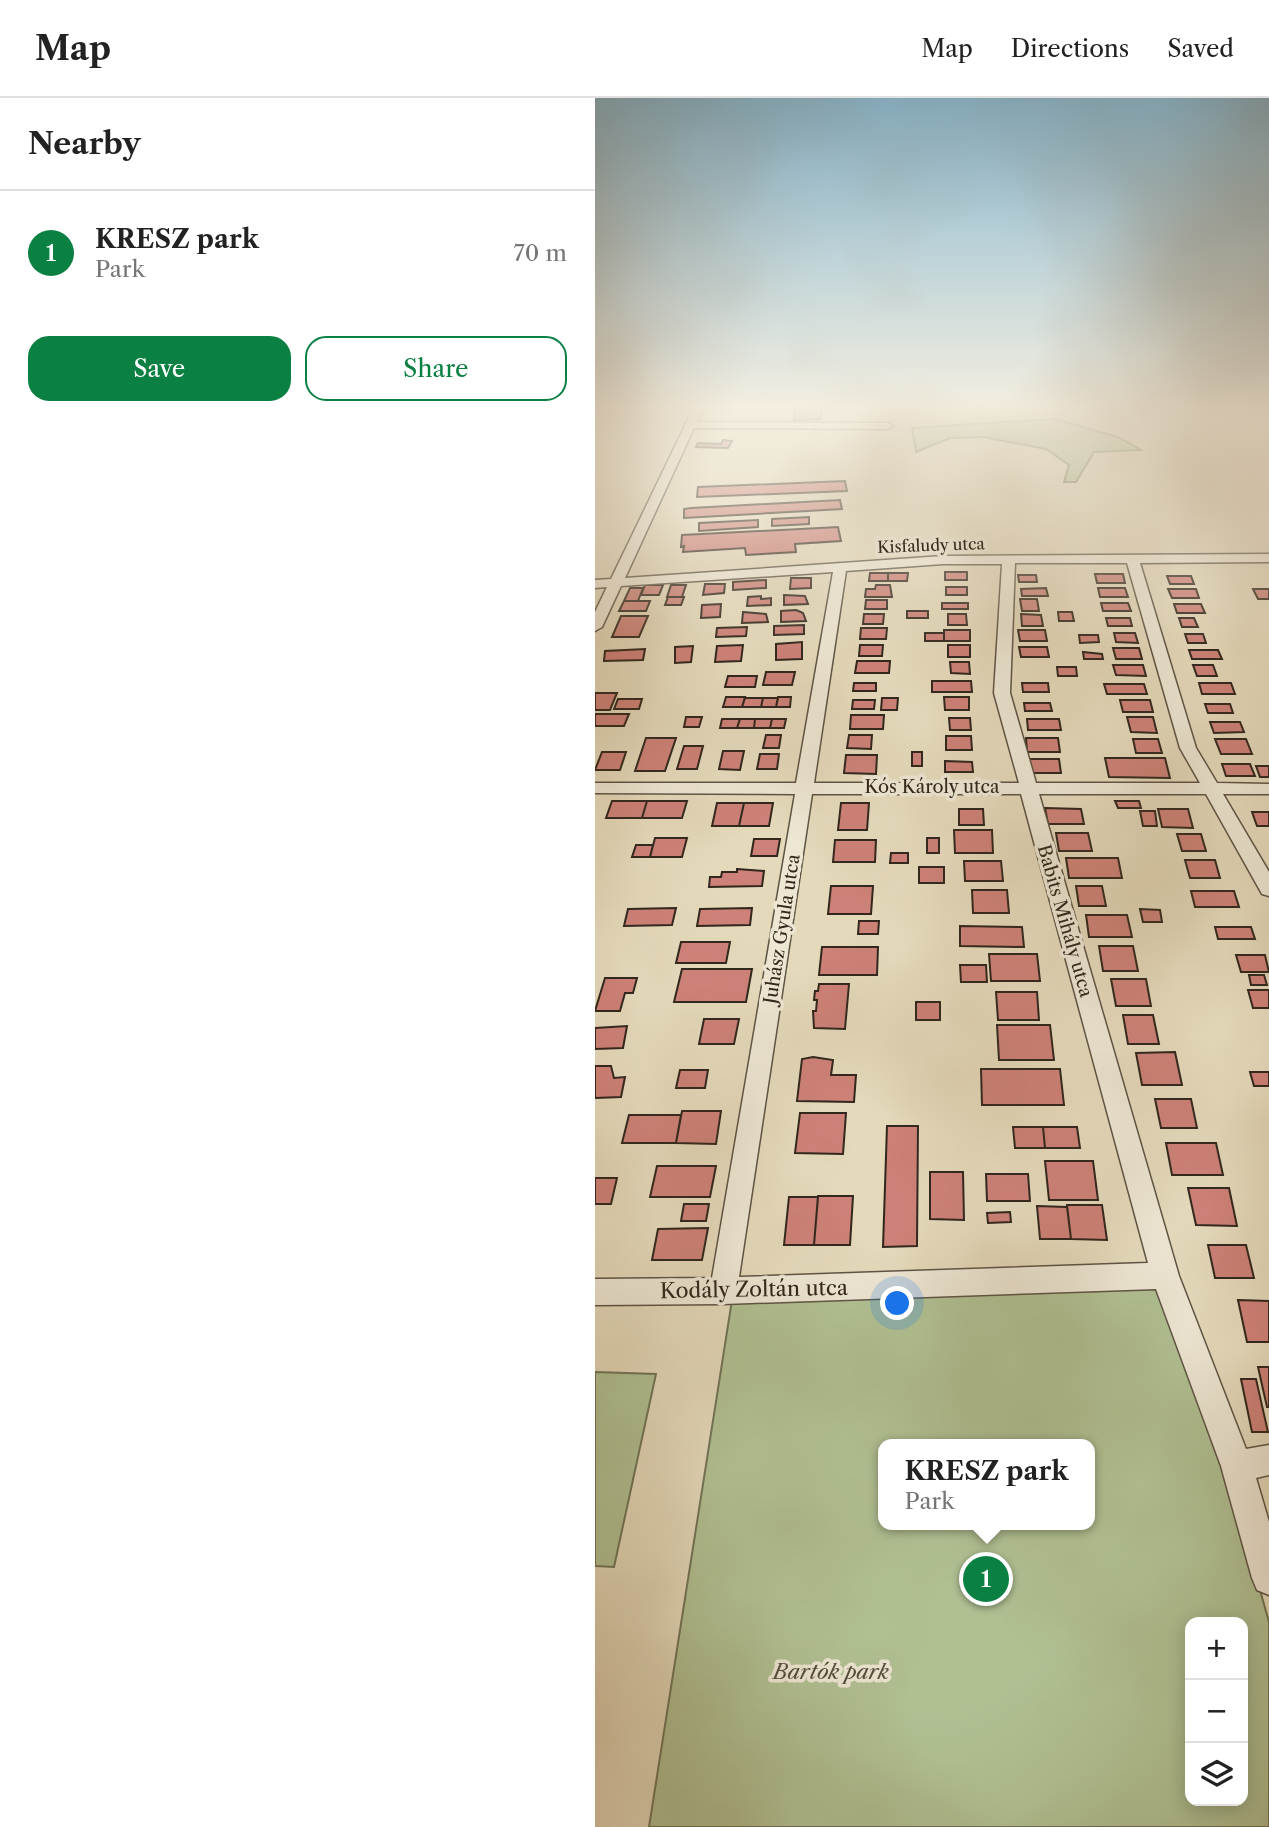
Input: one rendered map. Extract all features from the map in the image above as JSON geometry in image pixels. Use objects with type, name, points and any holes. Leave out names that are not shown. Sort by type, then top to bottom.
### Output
[{"type":"street","points":[[595,626],[661,488]]},
{"type":"street","name":"Kisfaludy utca","points":[[595,584],[840,567],[1009,560],[1269,558]]},
{"type":"street","points":[[1132,559],[1188,747],[1269,889]]},
{"type":"street","name":"Babits Mihály utca","points":[[1009,560],[1002,693],[1165,1276],[1237,1466],[1269,1578]]},
{"type":"street","name":"Juhász Gyula utca","points":[[723,1291],[840,567]]},
{"type":"street","name":"Kós Károly utca","points":[[595,788],[1269,789]]},
{"type":"street","name":"Kodály Zoltán utca","points":[[595,1292],[723,1291],[1165,1276]]},
{"type":"street","points":[[1237,1466],[1269,1460]]},
{"type":"green space","name":"Bartók park","points":[[1156,1287],[1240,1519],[1269,1622],[1269,1827],[649,1827],[732,1300]]},
{"type":"green space","points":[[595,1372],[656,1374],[614,1567],[595,1566]]},
{"type":"building","points":[[698,488],[846,488],[847,491],[697,497]]},
{"type":"building","points":[[840,500],[842,509],[684,518],[684,509],[691,508]]},
{"type":"building","points":[[809,517],[809,524],[772,526],[772,519]]},
{"type":"building","points":[[758,520],[758,527],[699,531],[699,523]]},
{"type":"building","points":[[838,527],[841,541],[795,544],[796,552],[746,555],[745,548],[683,552],[684,546],[681,547],[682,535]]},
{"type":"building","points":[[945,572],[967,572],[967,580],[945,580]]},
{"type":"building","points":[[870,573],[888,573],[888,581],[869,581]]},
{"type":"building","points":[[888,573],[908,573],[907,581],[888,581]]},
{"type":"building","points":[[1095,574],[1123,574],[1125,583],[1097,583]]},
{"type":"building","points":[[1018,575],[1036,575],[1037,582],[1019,582]]},
{"type":"building","points":[[1167,576],[1191,576],[1194,584],[1170,584]]},
{"type":"building","points":[[791,578],[811,578],[811,588],[790,589]]},
{"type":"building","points":[[766,580],[766,588],[733,590],[733,582]]},
{"type":"building","points":[[705,584],[725,584],[724,593],[703,595]]},
{"type":"building","points":[[645,585],[663,585],[659,595],[641,595]]},
{"type":"building","points":[[671,585],[686,585],[682,597],[667,597]]},
{"type":"building","points":[[876,585],[890,585],[892,597],[865,597],[866,589],[875,589]]},
{"type":"building","points":[[946,587],[967,587],[967,595],[946,595]]},
{"type":"building","points":[[630,588],[643,588],[638,601],[624,601]]},
{"type":"building","points":[[1046,588],[1048,596],[1022,596],[1021,589]]},
{"type":"building","points":[[1098,588],[1125,588],[1128,597],[1100,597]]},
{"type":"building","points":[[1168,589],[1196,589],[1199,598],[1172,598]]},
{"type":"building","points":[[1253,589],[1269,589],[1269,599],[1258,599]]},
{"type":"building","points":[[784,595],[805,596],[808,604],[784,605]]},
{"type":"building","points":[[761,596],[761,599],[771,598],[771,605],[747,606],[748,597]]},
{"type":"building","points":[[668,597],[684,597],[681,605],[665,605]]},
{"type":"building","points":[[1020,599],[1037,599],[1039,611],[1022,611]]},
{"type":"building","points":[[866,600],[887,600],[887,609],[865,609]]},
{"type":"building","points":[[624,601],[650,601],[646,611],[619,611]]},
{"type":"building","points":[[942,603],[968,603],[968,609],[942,609]]},
{"type":"building","points":[[1101,603],[1128,603],[1131,611],[1103,611]]},
{"type":"building","points":[[721,604],[720,617],[701,618],[702,605]]},
{"type":"building","points":[[1174,604],[1201,604],[1205,613],[1177,613]]},
{"type":"building","points":[[796,610],[803,613],[806,621],[781,622],[781,611]]},
{"type":"building","points":[[907,611],[928,611],[928,618],[907,618]]},
{"type":"building","points":[[743,612],[766,614],[768,622],[742,623]]},
{"type":"building","points":[[1058,612],[1072,612],[1074,621],[1059,621]]},
{"type":"building","points":[[864,614],[884,614],[883,624],[863,624]]},
{"type":"building","points":[[948,614],[966,614],[967,625],[948,625]]},
{"type":"building","points":[[1021,614],[1041,615],[1043,626],[1022,626]]},
{"type":"building","points":[[621,616],[648,616],[639,637],[612,637]]},
{"type":"building","points":[[1106,618],[1130,618],[1132,626],[1108,626]]},
{"type":"building","points":[[1179,618],[1194,618],[1198,627],[1182,627]]},
{"type":"building","points":[[804,625],[804,634],[774,635],[774,626]]},
{"type":"building","points":[[747,627],[746,636],[716,637],[717,628]]},
{"type":"building","points":[[861,628],[887,628],[886,639],[860,639]]},
{"type":"building","points":[[944,630],[970,630],[970,641],[944,641]]},
{"type":"building","points":[[1018,630],[1045,630],[1047,641],[1020,641]]},
{"type":"building","points":[[925,633],[944,633],[944,641],[925,641]]},
{"type":"building","points":[[1114,633],[1135,633],[1138,643],[1116,642]]},
{"type":"building","points":[[1185,634],[1203,634],[1206,643],[1188,643]]},
{"type":"building","points":[[1079,635],[1098,635],[1099,642],[1080,643]]},
{"type":"building","points":[[802,642],[802,659],[776,660],[776,644]]},
{"type":"building","points":[[743,645],[741,661],[715,662],[717,646]]},
{"type":"building","points":[[860,645],[883,645],[882,656],[859,656]]},
{"type":"building","points":[[948,645],[970,645],[970,657],[948,657]]},
{"type":"building","points":[[693,646],[691,662],[675,663],[675,647]]},
{"type":"building","points":[[1019,647],[1047,647],[1049,657],[1021,657]]},
{"type":"building","points":[[1113,648],[1139,648],[1142,659],[1116,659]]},
{"type":"building","points":[[645,649],[643,660],[604,661],[605,651]]},
{"type":"building","points":[[1189,650],[1218,650],[1222,659],[1192,659]]},
{"type":"building","points":[[1083,652],[1102,654],[1103,659],[1084,659]]},
{"type":"building","points":[[857,661],[890,661],[889,673],[855,673]]},
{"type":"building","points":[[950,662],[969,662],[970,674],[951,673]]},
{"type":"building","points":[[1113,665],[1143,665],[1146,676],[1116,675]]},
{"type":"building","points":[[1193,665],[1213,665],[1217,676],[1197,676]]},
{"type":"building","points":[[1057,667],[1076,667],[1077,676],[1058,676]]},
{"type":"building","points":[[766,672],[795,672],[792,685],[763,685]]},
{"type":"building","points":[[728,676],[757,676],[755,687],[725,687]]},
{"type":"building","points":[[932,681],[971,681],[972,692],[932,692]]},
{"type":"building","points":[[854,683],[876,683],[876,691],[853,691]]},
{"type":"building","points":[[1022,683],[1048,683],[1049,692],[1023,692]]},
{"type":"building","points":[[1199,683],[1231,683],[1235,694],[1202,694]]},
{"type":"building","points":[[1104,684],[1144,684],[1147,694],[1107,694]]},
{"type":"building","points":[[595,693],[617,693],[610,710],[595,710]]},
{"type":"building","points":[[726,697],[745,697],[742,707],[723,707]]},
{"type":"building","points":[[778,697],[791,697],[790,707],[776,707]]},
{"type":"building","points":[[944,697],[969,697],[969,710],[945,710]]},
{"type":"building","points":[[745,698],[763,698],[761,707],[742,707]]},
{"type":"building","points":[[763,698],[778,698],[776,707],[761,707]]},
{"type":"building","points":[[882,698],[898,698],[897,710],[881,710]]},
{"type":"building","points":[[618,699],[642,699],[639,709],[614,709]]},
{"type":"building","points":[[853,700],[875,700],[874,709],[852,709]]},
{"type":"building","points":[[1120,700],[1150,700],[1153,712],[1123,712]]},
{"type":"building","points":[[1024,703],[1050,703],[1052,711],[1025,711]]},
{"type":"building","points":[[1205,704],[1230,704],[1233,713],[1208,713]]},
{"type":"building","points":[[595,714],[629,714],[624,726],[595,726]]},
{"type":"building","points":[[851,715],[884,715],[883,729],[850,729]]},
{"type":"building","points":[[686,717],[702,717],[699,727],[684,727]]},
{"type":"building","points":[[1127,717],[1153,717],[1157,733],[1131,732]]},
{"type":"building","points":[[949,718],[970,718],[971,730],[950,730]]},
{"type":"building","points":[[722,719],[740,719],[737,728],[720,728]]},
{"type":"building","points":[[740,719],[755,719],[754,728],[737,728]]},
{"type":"building","points":[[755,719],[772,719],[770,728],[754,728]]},
{"type":"building","points":[[772,719],[786,719],[784,728],[770,728]]},
{"type":"building","points":[[1027,719],[1059,719],[1061,730],[1028,730]]},
{"type":"building","points":[[1210,722],[1240,722],[1244,732],[1214,733]]},
{"type":"building","points":[[766,735],[781,735],[779,748],[763,748]]},
{"type":"building","points":[[849,735],[872,735],[871,749],[847,748]]},
{"type":"building","points":[[946,736],[971,736],[972,750],[946,750]]},
{"type":"building","points":[[646,738],[676,738],[665,771],[635,771]]},
{"type":"building","points":[[1026,738],[1058,738],[1060,752],[1027,752]]},
{"type":"building","points":[[1133,739],[1158,739],[1162,753],[1136,753]]},
{"type":"building","points":[[1215,739],[1246,739],[1252,754],[1221,754]]},
{"type":"building","points":[[684,746],[703,746],[697,769],[677,769]]},
{"type":"building","points":[[723,751],[744,751],[740,770],[719,769]]},
{"type":"building","points":[[602,752],[626,752],[620,770],[595,770]]},
{"type":"building","points":[[912,752],[922,752],[922,766],[912,766]]},
{"type":"building","points":[[760,754],[779,754],[777,769],[757,769]]},
{"type":"building","points":[[846,755],[877,755],[876,774],[844,773]]},
{"type":"building","points":[[1105,758],[1165,758],[1170,778],[1109,777]]},
{"type":"building","points":[[1028,759],[1059,759],[1061,773],[1030,773]]},
{"type":"building","points":[[945,761],[972,762],[973,772],[945,772]]},
{"type":"building","points":[[1222,764],[1250,764],[1255,776],[1226,776]]},
{"type":"building","points":[[1256,766],[1269,766],[1269,777],[1260,777]]},
{"type":"building","points":[[612,801],[647,801],[642,818],[606,818]]},
{"type":"building","points":[[647,801],[687,801],[682,818],[642,818]]},
{"type":"building","points":[[1115,801],[1139,801],[1141,808],[1118,808]]},
{"type":"building","points":[[717,803],[744,803],[739,826],[712,826]]},
{"type":"building","points":[[744,803],[773,803],[769,826],[739,826]]},
{"type":"building","points":[[841,803],[869,803],[867,830],[838,830]]},
{"type":"building","points":[[1045,808],[1081,809],[1084,824],[1048,824]]},
{"type":"building","points":[[959,809],[983,809],[984,825],[959,825]]},
{"type":"building","points":[[1158,809],[1188,809],[1193,828],[1162,827]]},
{"type":"building","points":[[1140,811],[1155,811],[1157,826],[1143,826]]},
{"type":"building","points":[[1252,812],[1269,812],[1269,826],[1257,826]]},
{"type":"building","points":[[954,830],[992,830],[993,853],[955,853]]},
{"type":"building","points":[[1056,833],[1088,833],[1092,851],[1059,851]]},
{"type":"building","points":[[1177,834],[1201,834],[1206,851],[1182,851]]},
{"type":"building","points":[[655,838],[687,838],[682,857],[650,857]]},
{"type":"building","points":[[927,838],[939,838],[939,853],[927,853]]},
{"type":"building","points":[[754,839],[780,839],[777,856],[751,856]]},
{"type":"building","points":[[835,840],[876,840],[875,862],[833,862]]},
{"type":"building","points":[[636,845],[653,845],[650,857],[632,857]]},
{"type":"building","points":[[891,853],[908,853],[908,863],[890,863]]},
{"type":"building","points":[[1066,858],[1118,858],[1122,878],[1069,878]]},
{"type":"building","points":[[1185,860],[1215,860],[1220,878],[1190,878]]},
{"type":"building","points":[[964,861],[1001,861],[1003,881],[965,881]]},
{"type":"building","points":[[919,867],[944,867],[944,883],[919,883]]},
{"type":"building","points":[[737,869],[764,871],[762,886],[709,887],[710,877],[721,877],[722,872],[737,872]]},
{"type":"building","points":[[831,886],[873,886],[871,914],[828,914]]},
{"type":"building","points":[[1076,886],[1102,886],[1106,906],[1079,906]]},
{"type":"building","points":[[972,890],[1007,890],[1009,913],[973,913]]},
{"type":"building","points":[[1191,891],[1234,891],[1239,907],[1195,907]]},
{"type":"building","points":[[676,908],[672,925],[624,926],[628,909]]},
{"type":"building","points":[[752,908],[750,925],[697,926],[700,909]]},
{"type":"building","points":[[1140,909],[1160,910],[1162,922],[1143,922]]},
{"type":"building","points":[[1086,915],[1127,915],[1132,937],[1089,937]]},
{"type":"building","points":[[859,921],[879,921],[878,934],[858,934]]},
{"type":"building","points":[[960,926],[1022,927],[1024,947],[960,946]]},
{"type":"building","points":[[1215,927],[1251,927],[1255,939],[1218,939]]},
{"type":"building","points":[[681,942],[730,942],[726,963],[676,963]]},
{"type":"building","points":[[1099,946],[1133,946],[1138,971],[1103,971]]},
{"type":"building","points":[[822,947],[878,947],[877,975],[819,975]]},
{"type":"building","points":[[989,954],[1037,954],[1040,981],[991,981]]},
{"type":"building","points":[[1236,955],[1265,955],[1269,972],[1241,972]]},
{"type":"building","points":[[960,965],[986,965],[987,982],[961,982]]},
{"type":"building","points":[[682,969],[752,969],[746,1002],[674,1002]]},
{"type":"building","points":[[1249,975],[1264,975],[1267,985],[1251,985]]},
{"type":"building","points":[[605,978],[637,978],[633,993],[625,993],[620,1011],[595,1011]]},
{"type":"building","points":[[1111,979],[1146,979],[1151,1006],[1116,1006]]},
{"type":"building","points":[[819,984],[849,984],[845,1029],[814,1028],[813,1011],[816,1011],[817,1000],[814,1000],[815,991],[818,991]]},
{"type":"building","points":[[1248,990],[1269,990],[1269,1008],[1253,1008]]},
{"type":"building","points":[[996,992],[1037,992],[1039,1020],[998,1020]]},
{"type":"building","points":[[916,1002],[940,1002],[940,1020],[916,1020]]},
{"type":"building","points":[[1123,1015],[1153,1015],[1159,1044],[1128,1044]]},
{"type":"building","points":[[704,1019],[739,1019],[734,1044],[699,1044]]},
{"type":"building","points":[[997,1025],[1050,1025],[1054,1060],[999,1060]]},
{"type":"building","points":[[627,1026],[623,1048],[595,1049],[595,1028]]},
{"type":"building","points":[[1175,1052],[1182,1085],[1142,1085],[1136,1053]]},
{"type":"building","points":[[813,1057],[833,1060],[831,1075],[856,1075],[854,1102],[797,1101],[802,1059]]},
{"type":"building","points":[[595,1066],[611,1066],[614,1078],[625,1077],[621,1097],[595,1098]]},
{"type":"building","points":[[981,1069],[1060,1069],[1064,1105],[982,1105]]},
{"type":"building","points":[[680,1070],[708,1070],[705,1088],[676,1088]]},
{"type":"building","points":[[1250,1072],[1269,1072],[1269,1086],[1254,1086]]},
{"type":"building","points":[[1155,1099],[1191,1099],[1197,1128],[1161,1128]]},
{"type":"building","points":[[682,1111],[721,1111],[716,1144],[676,1143]]},
{"type":"building","points":[[800,1113],[846,1113],[843,1154],[795,1153]]},
{"type":"building","points":[[629,1115],[681,1115],[676,1143],[622,1143]]},
{"type":"building","points":[[887,1126],[918,1126],[917,1246],[883,1247]]},
{"type":"building","points":[[1013,1127],[1043,1127],[1045,1148],[1015,1148]]},
{"type":"building","points":[[1043,1127],[1077,1127],[1080,1148],[1045,1148]]},
{"type":"building","points":[[1166,1143],[1216,1143],[1223,1175],[1172,1175]]},
{"type":"building","points":[[1045,1161],[1093,1161],[1098,1200],[1049,1200]]},
{"type":"building","points":[[657,1166],[716,1166],[710,1197],[650,1197]]},
{"type":"building","points":[[930,1172],[963,1172],[964,1220],[930,1219]]},
{"type":"building","points":[[986,1174],[1028,1174],[1030,1201],[987,1201]]},
{"type":"building","points":[[595,1178],[617,1178],[611,1204],[595,1204]]},
{"type":"building","points":[[1188,1188],[1229,1188],[1237,1226],[1196,1225]]},
{"type":"building","points":[[818,1196],[853,1196],[850,1245],[814,1245]]},
{"type":"building","points":[[789,1197],[818,1197],[814,1245],[784,1245]]},
{"type":"building","points":[[684,1204],[709,1204],[706,1221],[681,1221]]},
{"type":"building","points":[[1067,1205],[1102,1205],[1107,1240],[1071,1239]]},
{"type":"building","points":[[1037,1206],[1067,1207],[1071,1239],[1040,1239]]},
{"type":"building","points":[[1010,1212],[1011,1222],[988,1223],[987,1213]]},
{"type":"building","points":[[708,1228],[702,1260],[652,1260],[658,1229]]},
{"type":"building","points":[[1208,1245],[1246,1245],[1254,1278],[1215,1278]]},
{"type":"building","points":[[1238,1300],[1269,1301],[1269,1342],[1247,1342]]},
{"type":"building","points":[[1258,1367],[1269,1367],[1269,1407],[1267,1407]]},
{"type":"building","points":[[1241,1379],[1256,1379],[1268,1432],[1252,1432]]},
{"type":"place","name":"KRESZ park","points":[[986,1579]]}]
